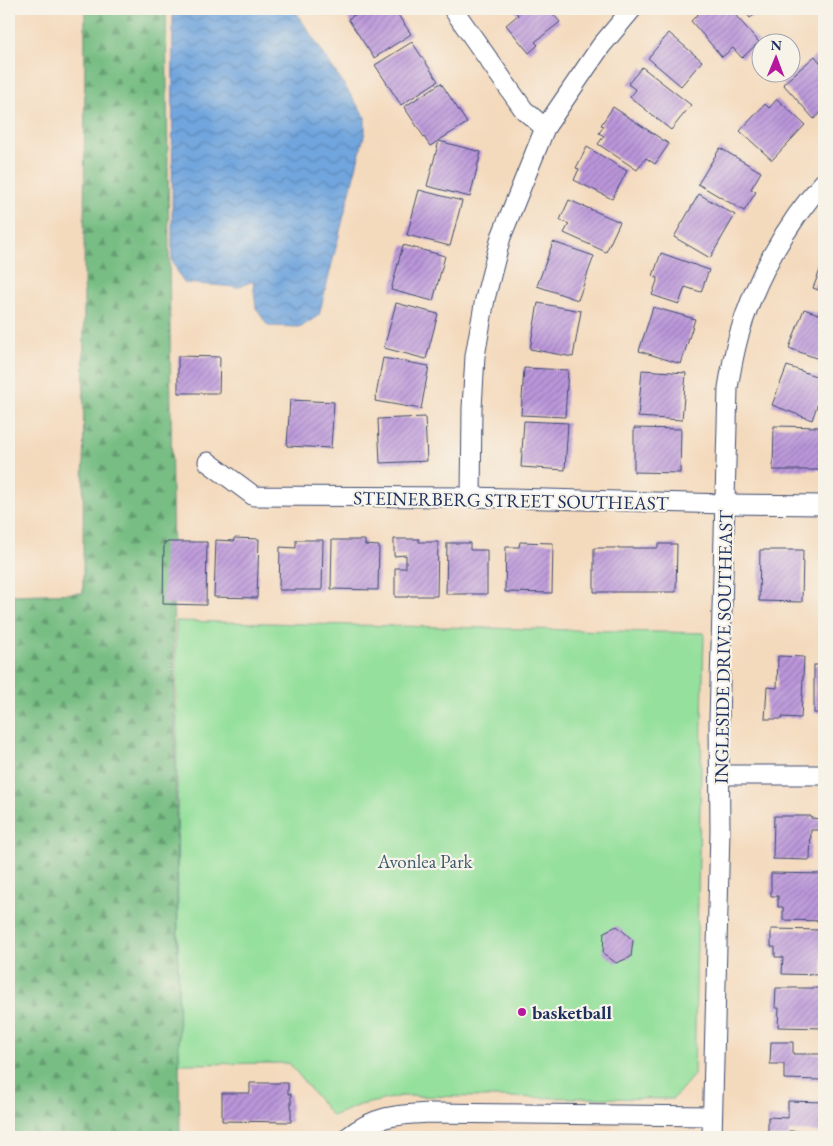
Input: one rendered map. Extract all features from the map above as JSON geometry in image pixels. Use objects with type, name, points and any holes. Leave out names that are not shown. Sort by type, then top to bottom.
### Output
[{"type":"street","points":[[454,9],[524,110],[544,128]]},
{"type":"street","points":[[471,497],[472,408],[475,356],[485,300],[500,237],[544,128],[601,46],[632,9]]},
{"type":"street","name":"INGLESIDE DRIVE SOUTHEAST","points":[[712,1137],[720,831],[719,721],[728,388],[739,335],[755,292],[783,236],[824,182]]},
{"type":"street","name":"STEINERBERG STREET SOUTHEAST","points":[[208,462],[254,496],[471,497],[824,505]]},
{"type":"street","points":[[720,775],[824,775]]},
{"type":"street","points":[[348,1137],[374,1121],[394,1115],[431,1113],[712,1116]]},
{"type":"green space","points":[[85,9],[166,9],[180,1137],[9,1137],[9,595],[83,593]]},
{"type":"green space","name":"Avonlea Park","points":[[176,621],[704,633],[694,1075],[673,1099],[401,1096],[360,1105],[332,1116],[289,1063],[179,1064]]},
{"type":"water","points":[[173,9],[294,9],[365,117],[365,132],[319,315],[301,327],[268,326],[256,308],[253,281],[238,287],[184,283],[172,261]]},
{"type":"building","points":[[364,9],[394,9],[411,34],[374,58],[348,19]]},
{"type":"building","points":[[549,9],[560,22],[535,42],[538,45],[529,53],[506,25],[518,15],[514,10]]},
{"type":"building","points":[[703,9],[730,9],[750,32],[750,50],[742,58],[733,48],[722,57],[691,21]]},
{"type":"building","points":[[742,9],[762,9],[750,18]]},
{"type":"building","points":[[669,33],[702,61],[681,86],[648,58]]},
{"type":"building","points":[[412,42],[438,81],[401,105],[375,65]]},
{"type":"building","points":[[815,56],[824,67],[824,110],[814,119],[783,84],[785,82],[800,82],[800,69]]},
{"type":"building","points":[[642,67],[691,105],[671,130],[630,97],[636,90],[628,84]]},
{"type":"building","points":[[441,83],[467,123],[430,146],[404,107]]},
{"type":"building","points":[[777,99],[805,125],[772,160],[740,131],[765,104],[769,108]]},
{"type":"building","points":[[613,107],[669,144],[655,164],[646,158],[637,170],[598,144],[604,136],[599,133],[604,126],[601,125]]},
{"type":"building","points":[[439,141],[481,152],[470,197],[427,186]]},
{"type":"building","points":[[587,147],[627,171],[612,199],[574,180],[579,169],[576,168]]},
{"type":"building","points":[[720,148],[761,172],[751,189],[756,192],[744,211],[698,184]]},
{"type":"building","points":[[419,190],[462,201],[450,246],[407,235]]},
{"type":"building","points":[[699,194],[735,215],[710,258],[674,237]]},
{"type":"building","points":[[569,200],[620,222],[606,252],[564,233],[569,224],[560,220]]},
{"type":"building","points":[[553,242],[594,256],[578,300],[537,286]]},
{"type":"building","points":[[403,245],[445,256],[433,301],[391,290]]},
{"type":"building","points":[[661,253],[709,270],[701,292],[685,287],[679,304],[652,295],[658,278],[653,276]]},
{"type":"building","points":[[824,260],[824,292],[813,288]]},
{"type":"building","points":[[396,303],[438,314],[426,359],[384,348]]},
{"type":"building","points":[[538,303],[581,311],[573,357],[530,349]]},
{"type":"building","points":[[653,307],[695,319],[681,364],[639,351]]},
{"type":"building","points":[[804,309],[824,316],[824,361],[789,348]]},
{"type":"building","points":[[178,356],[220,357],[219,393],[178,393]]},
{"type":"building","points":[[383,358],[429,366],[421,409],[375,401]]},
{"type":"building","points":[[787,366],[824,379],[824,386],[812,420],[772,405]]},
{"type":"building","points":[[524,368],[568,370],[565,417],[521,415]]},
{"type":"building","points":[[642,370],[686,373],[682,420],[638,417]]},
{"type":"building","points":[[290,400],[334,402],[331,448],[287,446]]},
{"type":"building","points":[[425,417],[427,461],[380,463],[378,419]]},
{"type":"building","points":[[524,421],[568,423],[565,470],[521,467]]},
{"type":"building","points":[[774,426],[821,427],[821,470],[773,470]]},
{"type":"building","points":[[634,428],[681,429],[680,473],[634,472]]},
{"type":"building","points":[[234,538],[259,539],[257,598],[214,597],[216,540],[234,541]]},
{"type":"building","points":[[394,539],[419,539],[419,542],[438,542],[437,596],[395,597],[395,568],[406,568],[406,555],[394,556]]},
{"type":"building","points":[[296,540],[323,540],[322,590],[279,590],[280,547],[296,548]]},
{"type":"building","points":[[332,540],[365,540],[365,545],[379,546],[378,590],[331,589]]},
{"type":"building","points":[[164,542],[207,542],[206,605],[163,604]]},
{"type":"building","points":[[520,542],[553,543],[552,593],[505,592],[506,547],[519,547]]},
{"type":"building","points":[[447,543],[470,543],[470,550],[487,550],[487,594],[446,594]]},
{"type":"building","points":[[658,544],[677,544],[676,592],[594,592],[594,548],[658,548]]},
{"type":"building","points":[[821,548],[824,548],[824,597],[822,597]]},
{"type":"building","points":[[760,550],[803,550],[802,602],[759,601]]},
{"type":"building","points":[[778,656],[804,657],[801,718],[782,717],[782,719],[765,719],[767,687],[777,688]]},
{"type":"building","points":[[814,665],[824,665],[824,713],[814,713]]},
{"type":"building","points":[[774,816],[811,816],[811,818],[821,819],[820,830],[811,830],[810,860],[773,859]]},
{"type":"building","points":[[771,873],[824,874],[823,921],[783,920],[783,907],[778,907],[778,896],[771,896]]},
{"type":"building","points":[[617,926],[633,940],[631,957],[616,963],[603,953],[604,932]]},
{"type":"building","points":[[771,929],[823,930],[822,975],[782,974],[783,957],[775,957],[775,947],[771,947]]},
{"type":"building","points":[[776,988],[824,988],[824,1028],[778,1027],[779,1008],[775,1008]]},
{"type":"building","points":[[771,1042],[793,1042],[793,1054],[821,1054],[821,1080],[784,1079],[784,1064],[770,1064]]},
{"type":"building","points":[[250,1083],[288,1083],[288,1094],[291,1094],[291,1122],[222,1121],[222,1093],[250,1093]]},
{"type":"building","points":[[788,1101],[823,1102],[823,1132],[789,1131],[789,1137],[768,1137],[768,1117],[788,1118]]},
{"type":"place","name":"basketball","points":[[522,1012]]}]
